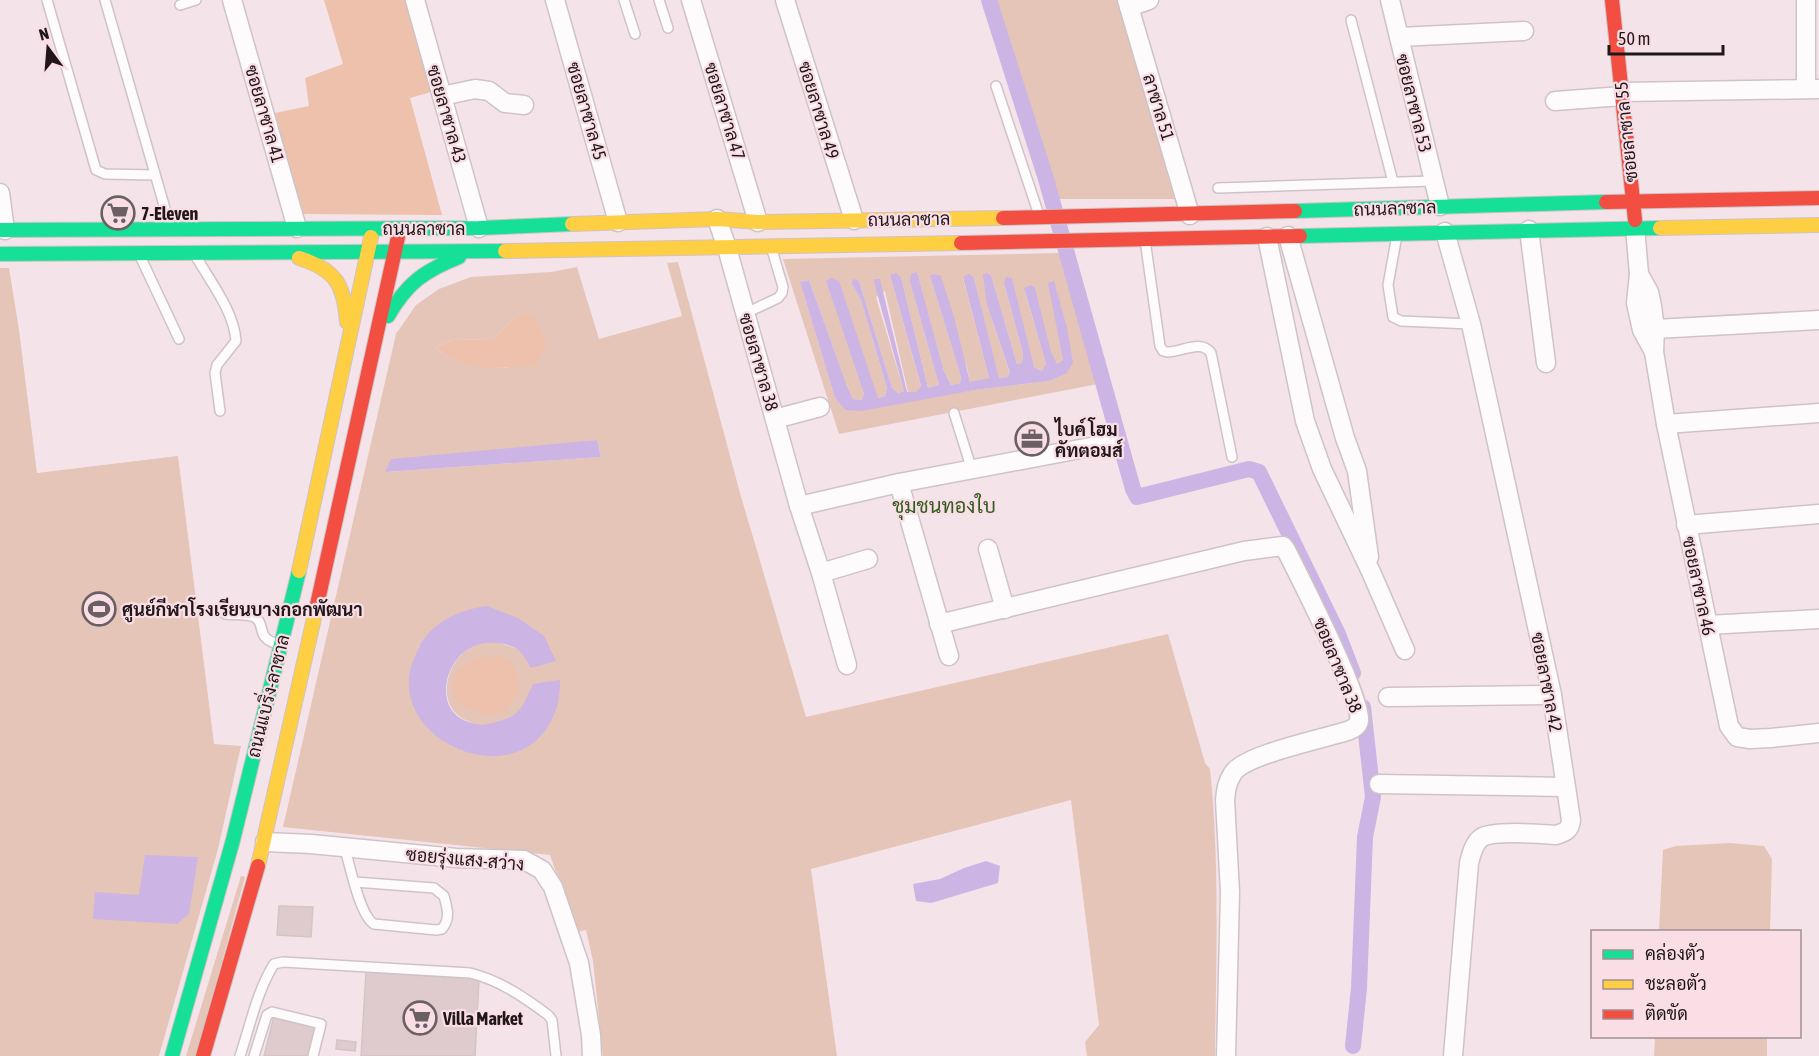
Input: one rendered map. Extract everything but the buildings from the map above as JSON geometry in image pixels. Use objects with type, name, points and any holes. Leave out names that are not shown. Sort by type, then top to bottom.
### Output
[{"type":"street","name":"ซอยลาซาล 41","points":[[232,0],[297,228]]},
{"type":"street","name":"ซอยลาซาล 43","points":[[415,0],[479,228]]},
{"type":"street","name":"ซอยลาซาล 45","points":[[555,0],[618,222]]},
{"type":"street","name":"ซอยลาซาล 47","points":[[691,0],[759,222]]},
{"type":"street","name":"ซอยลาซาล 49","points":[[785,0],[854,220]]},
{"type":"street","points":[[1128,3],[1149,0]]},
{"type":"street","name":"ซอยลาซาล 53","points":[[1389,0],[1440,206]]},
{"type":"street","name":"ซอยลาซาล 55","points":[[1611,0],[1635,227]]},
{"type":"street","points":[[1555,101],[1622,94],[1813,89],[1806,0]]},
{"type":"street","name":"ลาซาล 51","points":[[1128,3],[1190,215]]},
{"type":"street","points":[[1399,37],[1524,31]]},
{"type":"street","points":[[442,96],[475,89],[489,91],[505,103],[524,105]]},
{"type":"street","points":[[0,193],[2,230]]},
{"type":"street","name":"ถนนลาซาล","points":[[2,230],[479,228],[717,219],[759,222],[1039,218],[1819,198]]},
{"type":"street","name":"ซอยลาซาล 38","points":[[717,219],[846,665]]},
{"type":"street","points":[[638,223],[641,250]]},
{"type":"street","name":"ถนนลาซาล","points":[[0,254],[368,253],[771,248],[1635,227],[1819,225]]},
{"type":"street","name":"ซอยลาซาล 46","points":[[1635,227],[1639,274],[1636,303],[1642,330],[1654,352]]},
{"type":"street","name":"ถนนแบริ่ง-ลาซาล","points":[[203,1056],[243,862],[280,645],[373,228]]},
{"type":"street","name":"ถนนแบริ่ง-ลาซาล","points":[[172,1056],[243,862],[265,842],[400,228]]},
{"type":"street","points":[[1529,230],[1546,363]]},
{"type":"street","name":"ซอยลาซาล 42","points":[[1445,232],[1471,324],[1552,695],[1571,820],[1570,827],[1565,832],[1556,835],[1498,834],[1481,838],[1472,850],[1453,1056]]},
{"type":"street","points":[[1288,236],[1357,471],[1371,572]]},
{"type":"street","points":[[1267,237],[1305,421],[1322,469],[1405,650]]},
{"type":"street","points":[[373,355],[394,306],[405,288],[422,273],[462,256],[495,252]]},
{"type":"street","points":[[266,253],[292,256],[314,262],[333,273],[341,283],[347,315],[348,336],[345,361]]},
{"type":"street","name":"ซอยลาซาล 46","points":[[1639,274],[1648,292],[1655,329],[1654,352],[1666,424],[1729,726],[1737,737],[1760,739],[1819,733]]},
{"type":"street","points":[[1655,329],[1818,320]]},
{"type":"street","points":[[1294,366],[1322,358]]},
{"type":"street","points":[[775,419],[820,407]]},
{"type":"street","points":[[1666,424],[1819,413]]},
{"type":"street","points":[[799,506],[899,483],[1112,443]]},
{"type":"street","points":[[899,483],[949,656]]},
{"type":"street","points":[[1686,525],[1819,514]]},
{"type":"street","name":"ซอยลาซาล 38","points":[[939,624],[1244,552],[1283,546],[1324,626],[1357,704],[1360,719],[1355,727],[1251,759],[1234,771],[1227,785],[1225,800],[1230,892],[1226,1056]]},
{"type":"street","points":[[988,549],[1005,609]]},
{"type":"street","points":[[821,573],[868,559]]},
{"type":"street","points":[[1708,625],[1819,619]]},
{"type":"street","points":[[1388,697],[1552,695]]},
{"type":"street","points":[[1378,784],[1565,787]]},
{"type":"street","name":"ซอยรุ่งแสง-สว่าง","points":[[265,842],[311,844],[456,858],[524,860],[542,870],[553,887],[579,963],[591,1035],[592,1056]]},
{"type":"lane","points":[[47,0],[96,170],[105,174],[155,175]]},
{"type":"lane","points":[[105,0],[171,228]]},
{"type":"lane","points":[[180,5],[196,0]]},
{"type":"lane","points":[[624,0],[635,34]]},
{"type":"lane","points":[[659,0],[668,28]]},
{"type":"lane","points":[[1351,20],[1393,182]]},
{"type":"lane","points":[[996,86],[1039,218]]},
{"type":"lane","points":[[1218,188],[1433,181]]},
{"type":"lane","points":[[1397,233],[1388,285],[1393,317],[1401,321],[1471,324]]},
{"type":"lane","points":[[1145,240],[1160,346],[1163,351],[1167,352],[1200,346],[1207,348],[1211,353],[1232,457]]},
{"type":"lane","points":[[746,313],[778,298],[782,293],[783,287],[771,248]]},
{"type":"lane","points":[[193,253],[224,305],[235,333],[236,341],[217,365],[215,373],[220,411]]},
{"type":"lane","points":[[139,254],[179,339]]},
{"type":"lane","points":[[954,413],[972,470]]},
{"type":"lane","points":[[225,614],[254,617],[259,622],[264,638],[269,643],[280,645]]},
{"type":"lane","points":[[345,849],[355,882],[365,914],[370,922],[436,930],[447,923],[448,915],[444,896],[434,888],[355,882]]},
{"type":"lane","points":[[240,1056],[261,992],[274,964],[283,962],[470,973],[492,980],[513,990],[548,1015],[552,1020],[556,1056]]},
{"type":"lane","points":[[254,1056],[267,1015],[272,1012],[321,1024],[313,1056]]},
{"type":"shaded area","points":[[324,0],[406,0],[431,92],[410,98],[442,215],[301,214],[275,113],[309,106],[305,78],[343,64]]},
{"type":"shaded area","points":[[995,0],[1119,0],[1179,199],[1058,199]]},
{"type":"shaded area","points":[[1061,253],[1098,384],[839,434],[783,259]],"holes":[[[917,273],[944,371],[951,385],[960,383],[961,377],[930,276],[967,367],[970,383],[989,378],[963,278],[974,278],[998,378],[1008,377],[1010,374],[987,305],[987,273],[991,275],[1017,364],[1022,363],[1023,354],[1004,283],[1034,367],[1042,371],[1046,364],[1024,289],[1056,365],[1063,360],[1061,347],[1066,374],[1049,381],[845,410],[835,398],[800,282],[809,280],[853,399],[862,400],[864,394],[827,282],[831,278],[877,398],[885,396],[887,388],[861,300],[852,284],[859,281],[892,388],[898,393],[904,391],[876,297],[885,291],[908,392],[916,392],[921,387],[890,275],[901,277],[928,388],[939,385],[910,282]]]},
{"type":"shaded area","points":[[678,262],[740,493],[806,717],[1168,634],[1205,763],[1210,769],[1216,876],[1215,1056],[1087,1056],[1085,1042],[1099,1025],[1071,800],[811,869],[837,1056],[603,1056],[593,961],[586,930],[577,932],[550,855],[283,827],[396,334],[416,305],[439,289],[471,277],[551,272],[577,267],[599,339],[682,316],[667,263]],"holes":[[[521,313],[508,368],[461,362],[436,348],[452,340],[493,339]],[[597,440],[601,457],[386,472]],[[544,636],[519,650],[505,644],[478,642],[459,657],[453,666],[447,687],[451,707],[458,715],[476,725],[486,726],[501,722],[520,712],[462,751],[410,694],[410,672],[419,646]]]},
{"type":"shaded area","name":"ศูนย์กีฬาโรงเรียนบางกอกพัฒนา","points":[[0,268],[9,268],[37,473],[178,456],[214,744],[241,746],[218,849],[159,1056],[0,1056]]},
{"type":"shaded area","points":[[917,272],[944,371],[951,385],[960,383],[961,377],[930,276],[934,274],[941,276],[970,382],[989,378],[963,277],[969,274],[974,278],[999,378],[1008,377],[1010,373],[987,305],[983,275],[987,273],[991,275],[1017,364],[1022,363],[1023,354],[1004,283],[1006,277],[1012,278],[1034,367],[1042,371],[1046,364],[1024,288],[1031,285],[1035,288],[1051,352],[1057,364],[1063,360],[1048,283],[1054,281],[1067,328],[1073,363],[1066,374],[1049,381],[975,390],[861,411],[845,410],[835,398],[800,282],[809,280],[847,386],[853,399],[862,400],[864,394],[826,281],[831,278],[839,281],[878,398],[885,396],[887,388],[861,300],[852,284],[853,279],[859,281],[892,388],[898,393],[904,391],[874,282],[875,279],[880,279],[907,392],[916,392],[921,386],[890,275],[896,273],[901,277],[928,388],[939,385],[910,282],[911,274]]},
{"type":"shaded area","points":[[521,313],[533,316],[547,344],[536,365],[496,368],[470,365],[446,356],[436,348],[452,340],[493,339]]},
{"type":"shaded area","points":[[597,440],[601,457],[385,472],[391,459]]},
{"type":"shaded area","points":[[487,606],[518,618],[544,636],[556,661],[531,668],[519,651],[501,643],[479,644],[465,651],[455,662],[446,689],[448,702],[454,713],[466,721],[485,725],[507,719],[518,712],[533,684],[560,680],[560,692],[550,723],[533,743],[511,754],[486,756],[461,750],[438,737],[421,719],[410,697],[410,669],[421,643],[435,627],[454,615]]},
{"type":"shaded area","points":[[500,656],[514,666],[519,693],[503,713],[485,715],[458,704],[452,688],[459,669],[478,658]]},
{"type":"shaded area","points":[[1730,843],[1764,846],[1772,859],[1770,930],[1659,930],[1663,850],[1676,846]]},
{"type":"shaded area","points":[[145,855],[198,857],[189,914],[177,924],[93,919],[95,892],[139,895]]},
{"type":"shaded area","points":[[986,861],[1000,866],[998,883],[931,903],[916,901],[913,884],[940,879]]},
{"type":"shaded area","points":[[241,876],[245,877],[196,1056],[186,1056]]},
{"type":"shaded area","points":[[1655,1038],[1767,1038],[1767,1056],[1654,1056]]},
{"type":"waterway","points":[[989,0],[1046,179],[1137,497],[1249,469],[1259,472],[1338,634],[1353,673]]},
{"type":"waterway","points":[[1353,1046],[1359,988],[1365,837],[1373,797],[1363,707]]},
{"type":"traffic: fast","points":[[1295,211],[1606,202]]},
{"type":"traffic: fast","points":[[0,230],[479,228],[572,224]]},
{"type":"traffic: fast","points":[[1300,236],[1660,228]]},
{"type":"traffic: fast","points":[[0,254],[505,251]]},
{"type":"traffic: fast","points":[[388,316],[402,295],[418,279],[436,267],[459,257]]},
{"type":"traffic: fast","points":[[172,1056],[233,840],[299,571]]},
{"type":"traffic: slow","points":[[572,224],[717,219],[758,222],[1003,218]]},
{"type":"traffic: slow","points":[[1660,228],[1819,225]]},
{"type":"traffic: slow","points":[[299,571],[371,237]]},
{"type":"traffic: slow","points":[[505,251],[961,243]]},
{"type":"traffic: slow","points":[[299,258],[322,268],[336,280],[346,309],[347,322]]},
{"type":"traffic: slow","points":[[258,866],[317,605]]},
{"type":"traffic: jam","points":[[1612,0],[1635,220]]},
{"type":"traffic: jam","points":[[1606,202],[1819,198]]},
{"type":"traffic: jam","points":[[1003,218],[1295,211]]},
{"type":"traffic: jam","points":[[961,243],[1300,236]]},
{"type":"traffic: jam","points":[[317,605],[398,237]]},
{"type":"traffic: jam","points":[[203,1056],[258,866]]},
{"type":"place","name":"7-Eleven","points":[[118,213]]},
{"type":"place","name":"ไบค์ โฮม คัทตอมส์","points":[[1032,439]]},
{"type":"place","name":"ศูนย์กีฬาโรงเรียนบางกอกพัฒนา","points":[[99,609]]},
{"type":"place","name":"Villa Market","points":[[420,1018]]},
{"type":"district","name":"ชุมชนทองใบ","points":[[944,505]]}]
